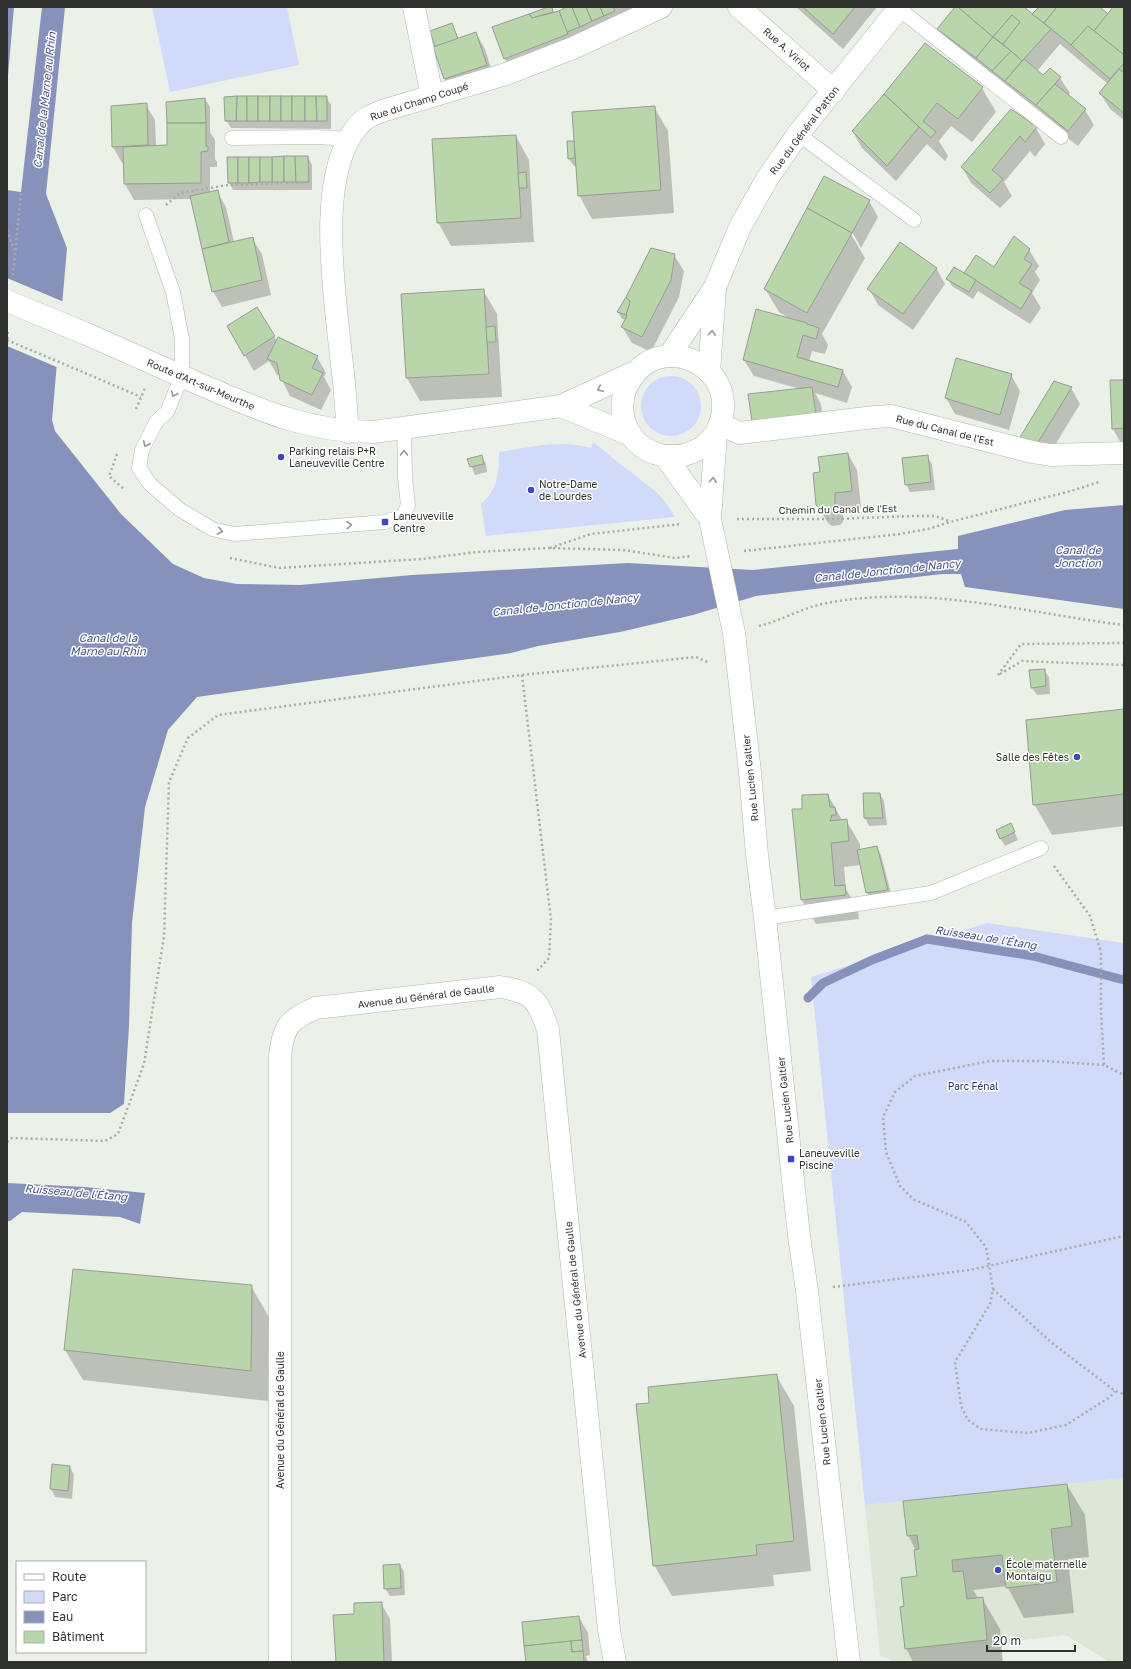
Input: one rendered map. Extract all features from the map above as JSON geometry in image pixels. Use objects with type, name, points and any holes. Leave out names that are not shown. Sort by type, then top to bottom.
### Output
[{"type":"street","points":[[414,7],[432,96]]},
{"type":"street","name":"Rue du Champ Coupé","points":[[348,432],[332,274],[331,231],[334,188],[341,157],[357,126],[366,117],[382,111],[506,74],[566,50],[661,7]]},
{"type":"street","name":"Rue A. Viriot","points":[[739,7],[834,91]]},
{"type":"street","name":"Rue du Général Patton","points":[[669,356],[715,287],[740,227],[767,179],[798,134],[900,8]]},
{"type":"street","name":"Rue du Général Patton","points":[[709,372],[715,287]]},
{"type":"street","name":"Route d'Art-sur-Meurthe","points":[[10,292],[89,335],[282,418],[309,425],[348,432],[374,432],[561,406]]},
{"type":"street","points":[[561,406],[635,372],[645,364],[657,358],[669,356],[686,357],[700,364],[716,380],[724,407],[718,429],[710,519]]},
{"type":"street","points":[[635,372],[626,387],[622,403],[624,420],[631,434],[640,445],[652,452],[665,456],[685,456],[703,448],[718,429]]},
{"type":"street","points":[[561,406],[631,434]]},
{"type":"street","name":"Rue du Canal de l'Est","points":[[718,429],[740,433],[875,416],[891,416],[1032,452],[1051,455],[1124,453]]},
{"type":"street","points":[[665,456],[710,519]]},
{"type":"street","name":"Rue Lucien Galtier","points":[[710,519],[734,633],[799,1236],[807,1291],[849,1662]]},
{"type":"street","name":"Avenue du Général de Gaulle","points":[[280,1662],[280,1056],[282,1037],[291,1023],[303,1013],[316,1008],[500,987],[518,990],[532,997],[542,1011],[548,1030],[614,1662]]},
{"type":"lane","points":[[900,8],[1061,137]]},
{"type":"lane","points":[[798,134],[914,220]]},
{"type":"lane","points":[[232,138],[316,137],[349,139]]},
{"type":"lane","points":[[147,218],[173,292],[182,339],[182,376],[167,412],[156,422],[142,450],[139,468],[150,484],[179,509],[212,529],[234,534],[385,522],[403,516],[408,505],[405,478],[404,428]]},
{"type":"lane","points":[[765,918],[931,893],[1041,848]]},
{"type":"path","points":[[147,218],[180,193],[228,185],[313,182]]},
{"type":"path","points":[[10,292],[22,192]]},
{"type":"path","points":[[7,230],[15,252]]},
{"type":"path","points":[[7,344],[8,329]]},
{"type":"path","points":[[7,340],[141,397]]},
{"type":"path","points":[[738,552],[900,534],[928,529],[1071,491],[1104,480]]},
{"type":"path","points":[[122,488],[128,492]]},
{"type":"path","name":"Chemin du Canal de l'Est","points":[[548,548],[591,534],[673,525],[710,519],[936,516],[950,522]]},
{"type":"path","points":[[225,556],[279,568],[421,559],[477,552],[548,548],[623,550],[675,558],[698,556]]},
{"type":"path","points":[[734,633],[763,625],[821,604],[847,600],[905,596],[990,604],[1124,625]]},
{"type":"path","points":[[1124,643],[1020,644],[998,675],[1022,661],[1124,664]]},
{"type":"path","points":[[7,1142],[12,1138],[105,1141],[118,1134],[144,1064],[164,936],[169,782],[188,738],[218,714],[522,675],[696,657],[738,675]]},
{"type":"path","points":[[518,990],[549,958],[552,920],[522,675]]},
{"type":"path","points":[[1041,848],[1090,916],[1101,952],[1101,1013],[1104,1065]]},
{"type":"path","points":[[1115,1391],[1110,1397],[1066,1425],[1028,1433],[981,1429],[968,1420],[961,1406],[954,1362],[990,1304],[993,1289],[986,1247],[966,1222],[913,1199],[900,1186],[886,1152],[883,1117],[896,1092],[915,1076],[990,1061],[1044,1061],[1104,1065],[1124,1075]]},
{"type":"path","points":[[807,1291],[970,1270],[1124,1236]]},
{"type":"path","points":[[993,1289],[1052,1343],[1115,1391],[1124,1394]]},
{"type":"shaded area","name":"École maternelle Montaigu","points":[[1124,1478],[1124,1662],[1109,1662],[1066,1635],[1000,1643],[1002,1662],[895,1662],[880,1655],[865,1505]]},
{"type":"green space","points":[[152,7],[287,7],[299,65],[170,92]]},
{"type":"green space","points":[[671,376],[687,381],[692,385],[696,390],[701,406],[696,422],[692,427],[687,431],[671,436],[655,431],[650,427],[646,422],[641,406],[646,390],[650,385],[655,381]]},
{"type":"green space","points":[[593,442],[656,492],[666,502],[675,517],[486,536],[481,504],[487,498],[494,486],[498,474],[499,452],[556,444],[579,445],[591,448]]},
{"type":"green space","name":"Parc Fénal","points":[[987,923],[1124,943],[1124,1478],[865,1505],[811,977]]},
{"type":"water","points":[[7,7],[14,7],[7,87]]},
{"type":"water","name":"Canal de la Marne au Rhin","points":[[42,7],[65,7],[46,194],[67,248],[52,420],[55,431],[121,514],[173,564],[204,578],[237,584],[300,585],[412,575],[628,563],[753,570],[958,549],[958,536],[1065,510],[1124,505],[1124,609],[965,587],[961,574],[942,574],[756,596],[693,615],[620,632],[538,646],[511,653],[197,697],[168,730],[145,807],[132,923],[129,1026],[124,1104],[110,1113],[7,1113],[7,190],[21,192]]},
{"type":"water","points":[[7,1183],[85,1187],[145,1193],[140,1224],[120,1217],[22,1212],[10,1221],[7,1221]]},
{"type":"pier","points":[[7,278],[64,302],[59,368],[7,346]]},
{"type":"building","points":[[552,7],[553,12],[532,18],[529,14]]},
{"type":"building","points":[[566,7],[572,7],[580,27],[567,32],[559,11]]},
{"type":"building","points":[[572,7],[586,7],[592,21],[580,27]]},
{"type":"building","points":[[586,7],[600,7],[604,16],[592,21]]},
{"type":"building","points":[[600,7],[613,7],[615,11],[604,16]]},
{"type":"building","points":[[803,7],[855,7],[833,34]]},
{"type":"building","points":[[955,7],[958,7],[993,37],[976,58],[937,29]]},
{"type":"building","points":[[958,7],[1024,7],[1051,29],[1022,61],[1003,44],[1020,22],[1012,15],[993,37]]},
{"type":"building","points":[[1039,7],[1057,7],[1044,23],[1032,14]]},
{"type":"building","points":[[1057,7],[1100,7],[1108,14],[1094,31],[1088,26],[1071,45],[1044,23]]},
{"type":"building","points":[[1113,7],[1124,7],[1124,55],[1094,31]]},
{"type":"building","points":[[559,11],[568,34],[504,59],[492,27],[529,14],[532,18]]},
{"type":"building","points":[[1012,15],[1020,22],[1003,44],[993,37]]},
{"type":"building","points":[[452,23],[458,39],[435,47],[430,31]]},
{"type":"building","points":[[1088,26],[1124,55],[1124,63],[1110,79],[1071,45]]},
{"type":"building","points":[[476,32],[487,65],[444,79],[433,47]]},
{"type":"building","points":[[993,37],[1011,51],[992,71],[976,58]]},
{"type":"building","points":[[925,43],[983,87],[958,119],[937,103],[923,121],[936,132],[931,138],[884,94]]},
{"type":"building","points":[[1011,51],[1022,61],[1005,81],[992,71]]},
{"type":"building","points":[[1024,59],[1043,75],[1050,68],[1061,77],[1036,105],[1005,81]]},
{"type":"building","points":[[1119,69],[1124,73],[1124,113],[1099,93]]},
{"type":"building","points":[[1055,84],[1086,109],[1068,131],[1036,105]]},
{"type":"building","points":[[884,94],[919,127],[887,166],[852,131]]},
{"type":"building","points":[[237,96],[247,96],[247,121],[236,121]]},
{"type":"building","points":[[237,96],[236,121],[225,121],[224,97]]},
{"type":"building","points":[[247,96],[258,96],[258,121],[247,121]]},
{"type":"building","points":[[258,96],[270,96],[270,121],[258,121]]},
{"type":"building","points":[[270,96],[281,96],[281,121],[270,121]]},
{"type":"building","points":[[281,96],[292,96],[292,121],[281,121]]},
{"type":"building","points":[[292,96],[305,96],[305,121],[292,121]]},
{"type":"building","points":[[305,96],[316,96],[317,121],[305,121]]},
{"type":"building","points":[[316,96],[327,96],[327,121],[317,121]]},
{"type":"building","points":[[205,98],[206,123],[167,123],[166,102]]},
{"type":"building","points":[[147,103],[148,145],[112,147],[111,106]]},
{"type":"building","points":[[655,106],[661,190],[578,196],[572,112]]},
{"type":"building","points":[[1011,109],[1037,127],[1025,142],[1020,136],[992,170],[1003,179],[990,193],[961,167]]},
{"type":"building","points":[[167,123],[206,123],[206,146],[208,146],[208,151],[201,152],[201,183],[124,184],[123,147],[167,145]]},
{"type":"building","points":[[516,135],[521,218],[437,223],[432,139]]},
{"type":"building","points":[[567,141],[574,141],[575,158],[568,159]]},
{"type":"building","points":[[284,156],[284,182],[272,182],[272,157]]},
{"type":"building","points":[[284,156],[295,156],[296,182],[284,182]]},
{"type":"building","points":[[295,156],[308,156],[309,182],[296,182]]},
{"type":"building","points":[[227,157],[238,157],[238,183],[228,183]]},
{"type":"building","points":[[238,157],[249,157],[249,183],[238,183]]},
{"type":"building","points":[[249,157],[260,157],[260,182],[249,183]]},
{"type":"building","points":[[260,157],[272,157],[272,182],[260,182]]},
{"type":"building","points":[[526,172],[527,188],[519,188],[518,173]]},
{"type":"building","points":[[824,176],[870,200],[852,233],[807,208]]},
{"type":"building","points":[[218,190],[229,242],[202,249],[190,196]]},
{"type":"building","points":[[807,208],[852,233],[807,313],[764,289]]},
{"type":"building","points":[[1014,236],[1030,249],[1024,259],[1032,264],[1019,283],[1032,291],[1021,309],[964,273],[976,255],[994,267]]},
{"type":"building","points":[[253,237],[262,280],[212,292],[202,249]]},
{"type":"building","points":[[900,242],[937,268],[903,314],[867,289]]},
{"type":"building","points":[[651,248],[675,254],[671,280],[642,337],[621,327],[627,316],[630,302],[626,297]]},
{"type":"building","points":[[954,267],[976,280],[969,292],[946,279]]},
{"type":"building","points":[[484,289],[489,374],[406,378],[401,294]]},
{"type":"building","points":[[626,297],[630,302],[626,315],[617,312]]},
{"type":"building","points":[[257,307],[275,336],[244,356],[227,326]]},
{"type":"building","points":[[756,309],[807,323],[819,328],[816,339],[803,335],[797,357],[843,370],[838,387],[743,360]]},
{"type":"building","points":[[495,326],[496,342],[487,342],[486,327]]},
{"type":"building","points":[[278,337],[318,356],[312,368],[323,373],[312,395],[280,380],[277,363],[267,359]]},
{"type":"building","points":[[956,358],[1012,374],[1000,415],[945,398]]},
{"type":"building","points":[[1110,380],[1124,380],[1124,428],[1112,429]]},
{"type":"building","points":[[1054,381],[1072,387],[1037,444],[1019,439]]},
{"type":"building","points":[[812,387],[816,415],[752,422],[748,394]]},
{"type":"building","points":[[848,453],[852,491],[835,493],[835,506],[830,510],[822,510],[816,505],[813,473],[820,472],[818,457]]},
{"type":"building","points":[[482,455],[484,464],[470,467],[467,459]]},
{"type":"building","points":[[928,455],[931,482],[905,485],[902,458]]},
{"type":"building","points":[[1045,669],[1046,686],[1031,688],[1029,670]]},
{"type":"building","name":"Salle des Fêtes","points":[[1124,709],[1124,794],[1033,805],[1026,720]]},
{"type":"building","points":[[863,793],[880,793],[883,818],[864,818]]},
{"type":"building","points":[[828,794],[830,807],[835,807],[836,815],[832,815],[830,821],[847,819],[849,841],[831,843],[835,886],[845,885],[846,895],[801,900],[792,809],[802,809],[802,795]]},
{"type":"building","points":[[1011,823],[1015,832],[1000,839],[996,830]]},
{"type":"building","points":[[877,846],[888,890],[866,893],[857,850]]},
{"type":"building","points":[[73,1269],[252,1285],[251,1371],[64,1350]]},
{"type":"building","points":[[777,1374],[794,1541],[756,1545],[757,1555],[653,1566],[636,1404],[649,1403],[648,1387]]},
{"type":"building","points":[[52,1464],[70,1466],[68,1491],[50,1489]]},
{"type":"building","points":[[1067,1484],[1072,1526],[1051,1529],[1057,1582],[1006,1588],[1002,1555],[952,1560],[953,1572],[963,1571],[967,1599],[983,1597],[987,1640],[905,1649],[900,1607],[904,1606],[901,1578],[917,1576],[914,1550],[919,1549],[917,1535],[907,1536],[903,1501]]},
{"type":"building","points":[[400,1564],[401,1588],[384,1589],[383,1565]]},
{"type":"building","points":[[382,1602],[384,1662],[336,1662],[333,1615],[354,1614],[354,1603]]},
{"type":"building","points":[[579,1616],[582,1640],[524,1646],[522,1622]]},
{"type":"building","points":[[582,1640],[583,1651],[572,1652],[571,1641]]},
{"type":"building","points":[[571,1641],[572,1652],[583,1651],[584,1662],[526,1662],[524,1646]]},
{"type":"waterway","name":"Ruisseau de l'Étang","points":[[808,998],[823,983],[872,960],[927,939],[1033,956],[1124,980]]},
{"type":"place","name":"Parking relais P+R Laneuveville Centre","points":[[281,457]]},
{"type":"place","name":"Notre-Dame de Lourdes","points":[[531,490]]},
{"type":"place","name":"Laneuveville Centre","points":[[385,522]]},
{"type":"place","name":"Salle des Fêtes","points":[[1077,757]]},
{"type":"place","name":"Laneuveville Piscine","points":[[791,1159]]},
{"type":"place","name":"École maternelle Montaigu","points":[[998,1570]]},
{"type":"water label","name":"Canal de Jonction","points":[[1078,555]]},
{"type":"water label","name":"Canal de Jonction de Nancy","points":[[887,570]]},
{"type":"water label","name":"Canal de Jonction de Nancy","points":[[565,604]]}]
